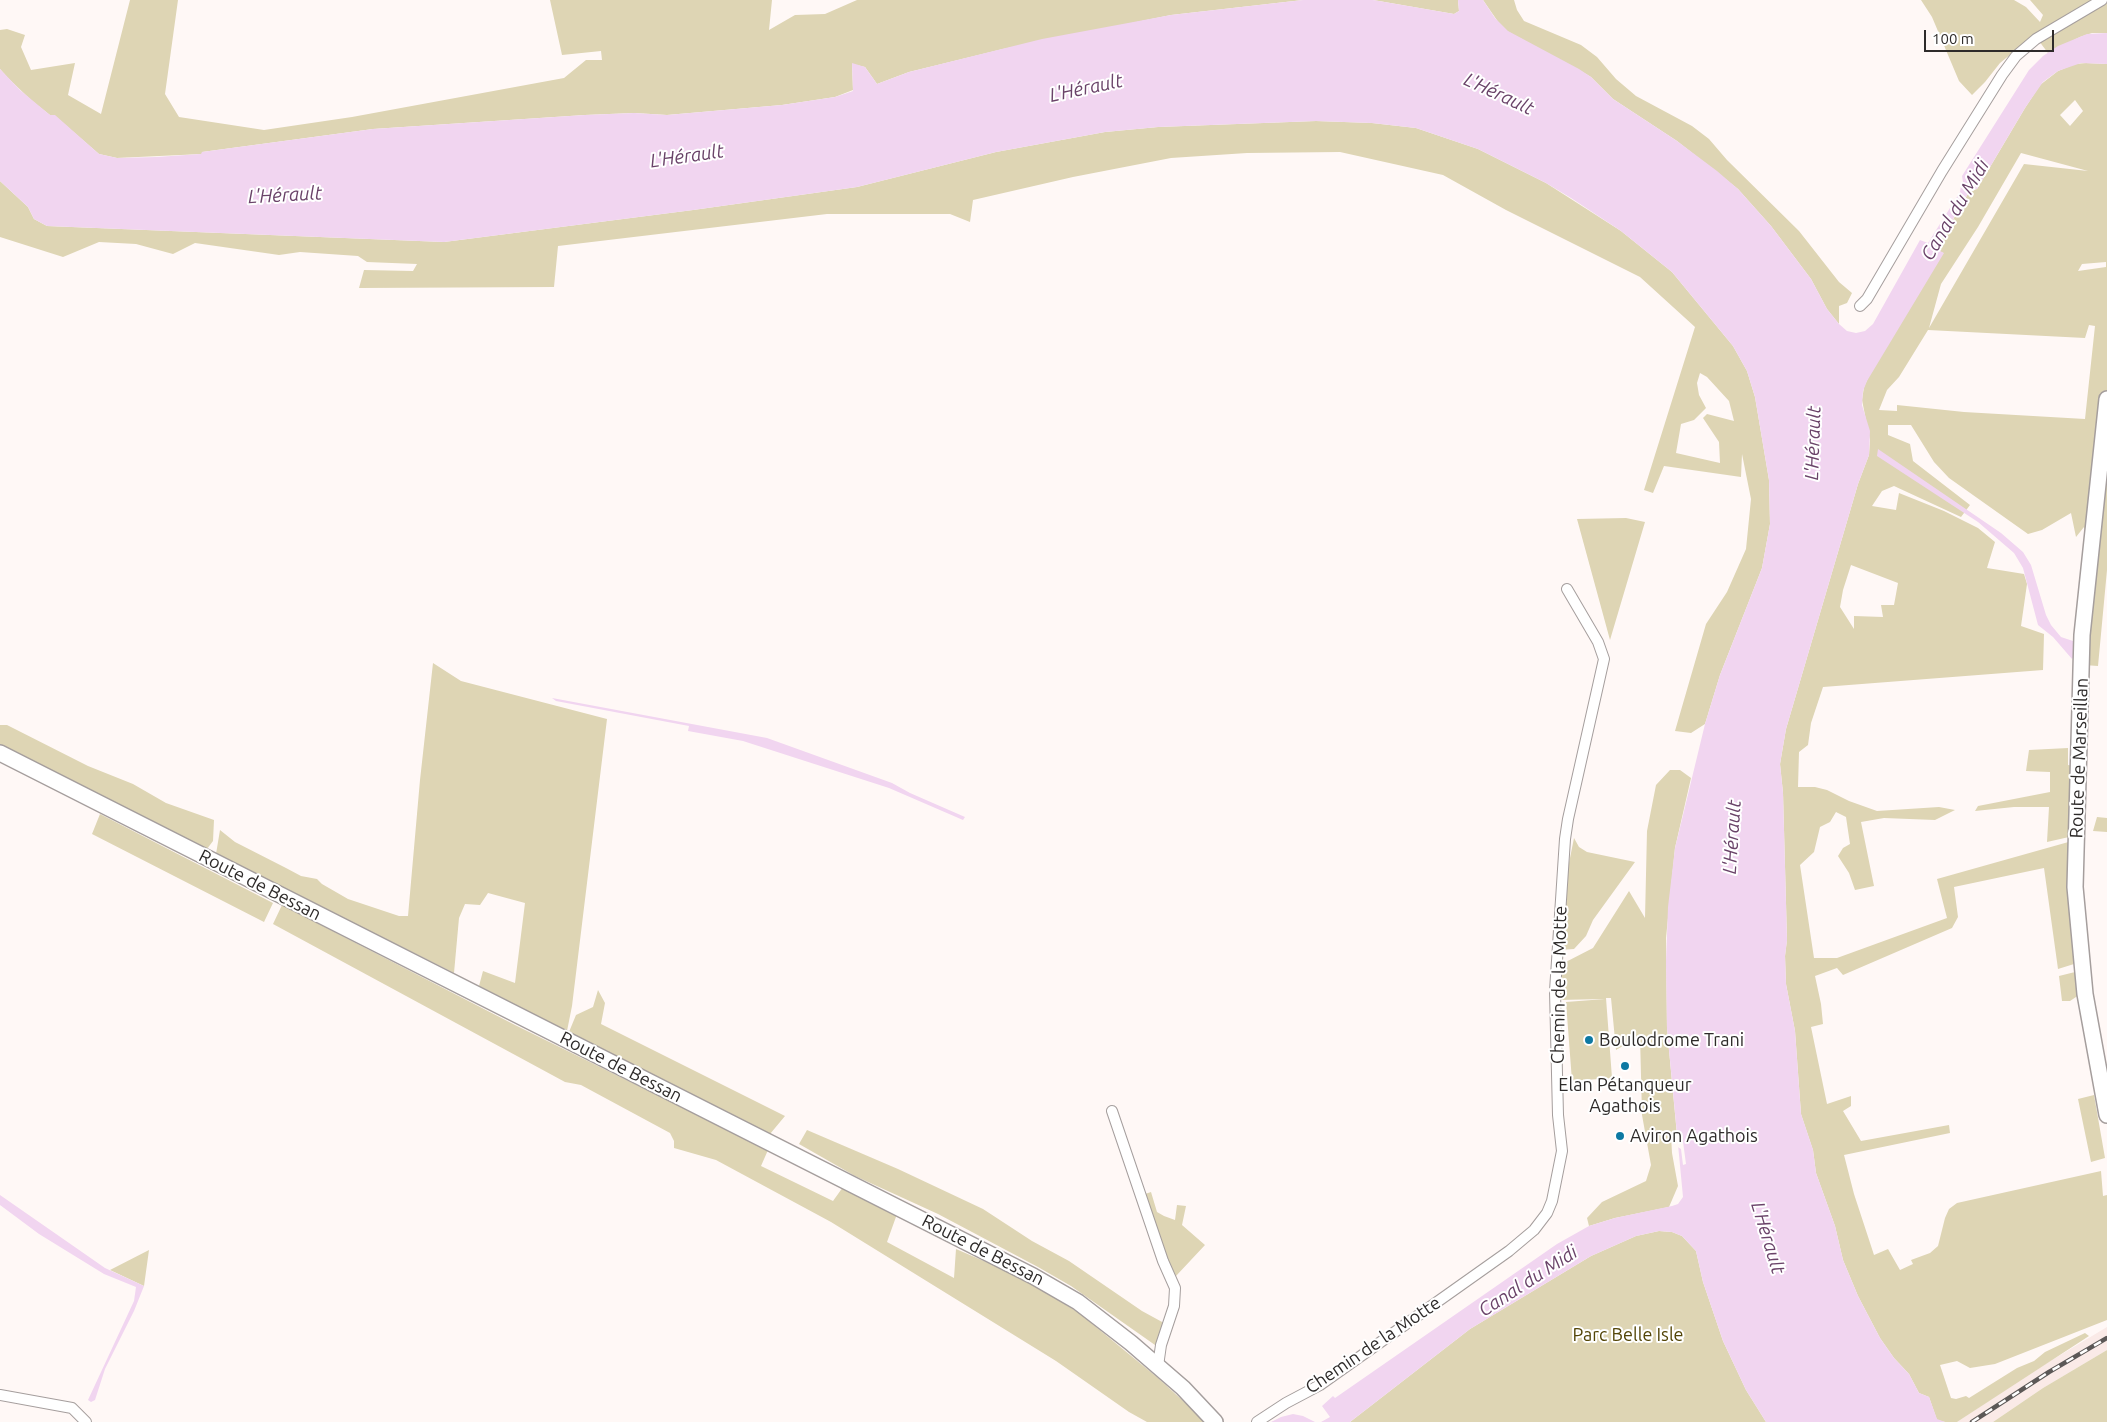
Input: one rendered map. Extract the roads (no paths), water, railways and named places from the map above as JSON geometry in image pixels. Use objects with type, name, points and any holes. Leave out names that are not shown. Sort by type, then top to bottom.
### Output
[{"type":"main road","name":"Route de Marseillan","points":[[2107,399],[2082,635],[2075,887],[2085,994],[2107,1116]]},
{"type":"main road","name":"Route de Bessan","points":[[0,753],[1056,1288],[1104,1321],[1155,1363],[1215,1422]]},
{"type":"street","points":[[1860,306],[1867,298],[2002,74],[2016,56],[2036,39],[2102,0]]},
{"type":"street","name":"Chemin de la Motte","points":[[1257,1422],[1278,1407],[1320,1384],[1509,1251],[1534,1230],[1552,1201],[1562,1151],[1558,1115],[1555,992],[1565,839],[1604,659],[1598,642],[1567,589]]},
{"type":"street","points":[[1112,1111],[1163,1261],[1175,1288],[1174,1306],[1155,1363]]},
{"type":"street","points":[[0,1395],[72,1408],[86,1422]]},
{"type":"water","points":[[1303,0],[1373,0],[1454,14],[1459,11],[1458,0],[1483,0],[1495,18],[1508,31],[1591,77],[1613,99],[1677,141],[1738,189],[1771,226],[1811,279],[1827,309],[1839,324],[1847,331],[1856,333],[1865,331],[1873,324],[1920,240],[1928,243],[1960,192],[1961,186],[1963,182],[1962,176],[2029,70],[2043,56],[2058,46],[2087,34],[2107,33],[2107,64],[2081,63],[2058,71],[2043,82],[2025,108],[1977,189],[1972,189],[1969,192],[1940,241],[1936,249],[1944,253],[1867,381],[1863,391],[1862,405],[1870,431],[1869,455],[1858,484],[1786,729],[1780,764],[1783,793],[1787,940],[1785,956],[1786,984],[1795,1031],[1801,1114],[1813,1150],[1816,1173],[1835,1226],[1843,1260],[1858,1296],[1880,1338],[1894,1358],[1909,1374],[1919,1393],[1929,1397],[1937,1419],[1945,1422],[1766,1422],[1746,1390],[1723,1341],[1703,1282],[1696,1251],[1682,1236],[1672,1232],[1659,1231],[1636,1236],[1591,1256],[1470,1329],[1350,1422],[1321,1422],[1330,1417],[1322,1406],[1333,1396],[1335,1398],[1557,1244],[1589,1226],[1615,1218],[1672,1206],[1678,1204],[1683,1197],[1667,1029],[1666,962],[1668,907],[1675,848],[1705,724],[1720,675],[1762,568],[1770,524],[1769,480],[1755,397],[1747,371],[1733,346],[1672,272],[1621,231],[1571,198],[1546,183],[1478,149],[1416,128],[1372,123],[1316,121],[1158,127],[1105,132],[996,152],[857,187],[444,242],[47,226],[34,219],[28,207],[0,181],[0,69],[20,90],[50,115],[55,115],[99,154],[117,158],[156,157],[201,154],[202,152],[373,129],[585,115],[634,113],[667,115],[782,105],[835,97],[853,91],[852,63],[865,67],[877,84],[909,72],[1042,39],[1171,15]]},
{"type":"water","points":[[1878,449],[2001,533],[2023,552],[2031,565],[2046,615],[2051,625],[2061,637],[2076,642],[2075,653],[2072,659],[2053,637],[2038,625],[2023,568],[2014,553],[1978,522],[1877,456]]},
{"type":"water","points":[[552,698],[767,738],[892,783],[965,817],[963,820],[889,788],[743,741],[688,731],[689,726],[556,701]]},
{"type":"water","points":[[0,1195],[105,1268],[144,1286],[134,1311],[105,1369],[95,1400],[91,1402],[88,1400],[134,1301],[136,1287],[104,1274],[39,1234],[0,1205]]},
{"type":"water","points":[[1293,1414],[1303,1416],[1315,1422],[1271,1422],[1281,1417]]},
{"type":"railway","points":[[1972,1422],[2049,1372],[2107,1338]]},
{"type":"place","name":"Boulodrome Trani","points":[[1589,1040]]},
{"type":"place","name":"Elan Pétanqueur Agathois","points":[[1625,1066]]},
{"type":"place","name":"Aviron Agathois","points":[[1620,1136]]},
{"type":"water label","name":"L'Hérault","points":[[1086,88]]},
{"type":"water label","name":"L'Hérault","points":[[1499,94]]},
{"type":"water label","name":"L'Hérault","points":[[687,156]]},
{"type":"water label","name":"L'Hérault","points":[[285,195]]},
{"type":"water label","name":"Canal du Midi","points":[[1955,210]]},
{"type":"water label","name":"L'Hérault","points":[[1813,443]]},
{"type":"water label","name":"L'Hérault","points":[[1732,837]]},
{"type":"water label","name":"L'Hérault","points":[[1768,1238]]},
{"type":"water label","name":"Canal du Midi","points":[[1528,1281]]},
{"type":"park label","name":"Parc Belle Isle","points":[[1628,1335]]}]
